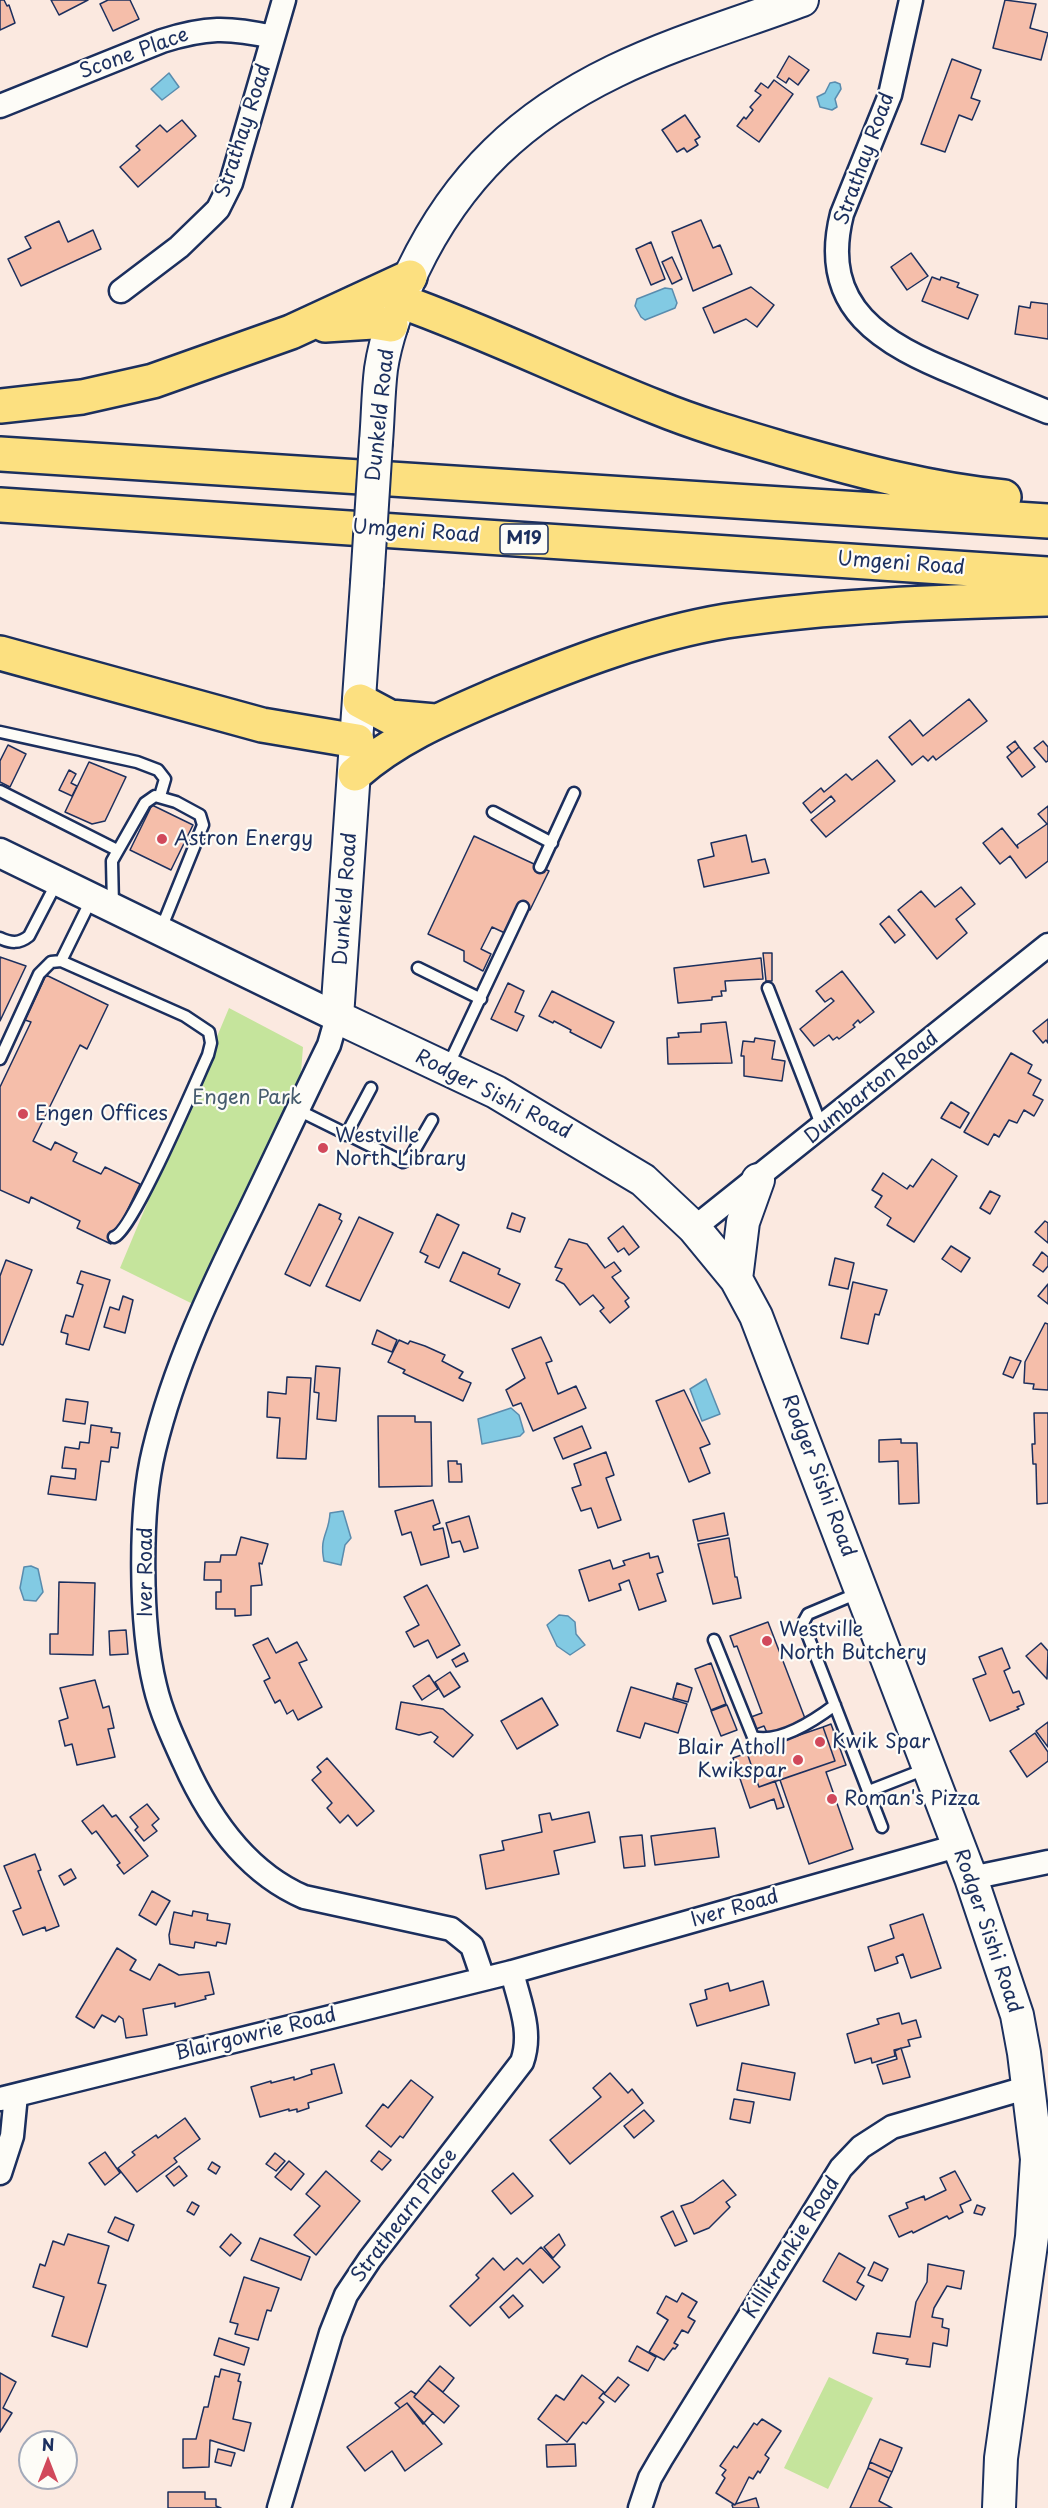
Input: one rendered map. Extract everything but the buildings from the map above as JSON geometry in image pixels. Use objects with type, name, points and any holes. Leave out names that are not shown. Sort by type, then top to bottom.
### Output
[{"type":"highway","points":[[291,332],[322,325],[353,322],[400,301]]},
{"type":"highway","points":[[0,406],[82,397],[153,381],[291,332],[400,301],[459,322],[553,365],[659,408],[754,440],[846,467],[953,492],[1048,501]]},
{"type":"highway","points":[[0,454],[1048,521]]},
{"type":"highway","name":"Umgeni Road","points":[[0,505],[1048,573]]},
{"type":"highway","points":[[354,774],[398,741],[435,721],[592,657],[725,622],[833,608],[1048,599]]},
{"type":"highway","points":[[0,652],[262,725],[357,741]]},
{"type":"highway","points":[[360,701],[390,717],[435,721]]},
{"type":"main road","name":"Dunkeld Road","points":[[337,1017],[381,368],[400,301],[441,219],[477,169],[535,118],[618,70],[802,0]]},
{"type":"main road","name":"Rodger Sishi Road","points":[[337,1017],[542,1118],[643,1180],[694,1228],[736,1279],[759,1325],[971,1878],[1017,2015],[1029,2087],[1037,2159],[1040,2236],[1001,2458],[999,2508]]},
{"type":"main road","points":[[736,1279],[743,1222],[758,1180]]},
{"type":"street","name":"Strathay Road","points":[[121,291],[179,247],[218,209],[231,183],[284,0]]},
{"type":"street","name":"Strathay Road","points":[[911,0],[890,95],[839,224],[836,254],[840,278],[859,317],[890,343],[917,358],[1048,412]]},
{"type":"street","name":"Scone Place","points":[[0,106],[162,40],[186,33],[207,29],[232,29],[273,37]]},
{"type":"street","name":"Rodger Sishi Road","points":[[0,853],[337,1017]]},
{"type":"street","name":"Dumbarton Road","points":[[694,1228],[758,1180],[1048,945]]},
{"type":"street","name":"Iver Road","points":[[337,1017],[330,1045],[212,1287],[178,1370],[154,1452],[146,1498],[145,1600],[148,1649],[155,1688],[192,1780],[219,1825],[254,1866],[279,1885],[304,1897],[452,1929],[472,1946],[483,1978]]},
{"type":"street","name":"Iver Road","points":[[512,1972],[957,1846]]},
{"type":"street","points":[[971,1878],[1048,1862]]},
{"type":"street","name":"Blairgowrie Road","points":[[8,2096],[512,1972]]},
{"type":"street","name":"Strathearn Place","points":[[279,2508],[331,2333],[346,2295],[370,2259],[522,2062],[527,2034],[512,1972]]},
{"type":"street","name":"Killikrankie Road","points":[[640,2508],[650,2478],[661,2459],[841,2168],[861,2147],[892,2127],[1029,2087]]},
{"type":"street","points":[[0,2173],[12,2136],[8,2096]]},
{"type":"lane","points":[[0,732],[106,755],[158,770],[165,779],[160,796]]},
{"type":"lane","points":[[0,791],[117,850]]},
{"type":"lane","points":[[540,867],[574,793]]},
{"type":"lane","points":[[61,961],[103,903],[117,850],[145,803],[150,798],[160,796],[197,813],[203,825],[160,929]]},
{"type":"lane","points":[[493,812],[552,843]]},
{"type":"lane","points":[[0,938],[13,943],[29,936],[58,880]]},
{"type":"lane","points":[[446,1069],[523,907]]},
{"type":"lane","points":[[0,1059],[39,974],[51,962],[61,961],[185,1017],[209,1032],[211,1043],[208,1055],[132,1215],[122,1232],[114,1237]]},
{"type":"lane","points":[[418,968],[481,999]]},
{"type":"lane","points":[[768,988],[822,1127]]},
{"type":"lane","points":[[346,1135],[371,1088]]},
{"type":"lane","points":[[298,1110],[403,1162],[410,1158],[432,1120]]},
{"type":"lane","points":[[862,1592],[808,1614],[803,1619],[804,1628],[882,1827]]},
{"type":"lane","points":[[714,1640],[753,1737],[771,1738],[802,1726],[834,1705]]},
{"type":"lane","points":[[869,1791],[928,1768]]},
{"type":"green space","name":"Engen Park","points":[[229,1008],[303,1047],[298,1110],[203,1309],[120,1268]]},
{"type":"green space","points":[[829,2377],[873,2398],[828,2489],[784,2468]]},
{"type":"water","points":[[169,73],[179,87],[162,100],[151,89]]},
{"type":"water","points":[[830,83],[840,84],[841,89],[835,99],[837,107],[832,110],[820,107],[817,97],[825,93]]},
{"type":"water","points":[[665,288],[672,289],[677,303],[675,308],[645,320],[635,306],[637,299]]},
{"type":"water","points":[[706,1379],[720,1414],[702,1421],[690,1389]]},
{"type":"water","points":[[511,1408],[519,1415],[524,1432],[520,1436],[482,1444],[478,1419]]},
{"type":"water","points":[[343,1511],[351,1538],[345,1545],[341,1565],[324,1561],[323,1540],[330,1513]]},
{"type":"water","points":[[31,1566],[38,1569],[43,1592],[36,1601],[24,1600],[20,1588],[24,1567]]},
{"type":"water","points":[[559,1615],[568,1616],[575,1622],[576,1634],[585,1645],[570,1655],[557,1646],[547,1625]]},
{"type":"place","name":"Astron Energy","points":[[162,839]]},
{"type":"place","name":"Engen Offices","points":[[23,1114]]},
{"type":"place","name":"Westville North Library","points":[[323,1148]]},
{"type":"place","name":"Westville North Butchery","points":[[767,1641]]},
{"type":"place","name":"Kwik Spar","points":[[820,1742]]},
{"type":"place","name":"Blair Atholl Kwikspar","points":[[798,1760]]},
{"type":"place","name":"Roman's Pizza","points":[[832,1799]]}]
